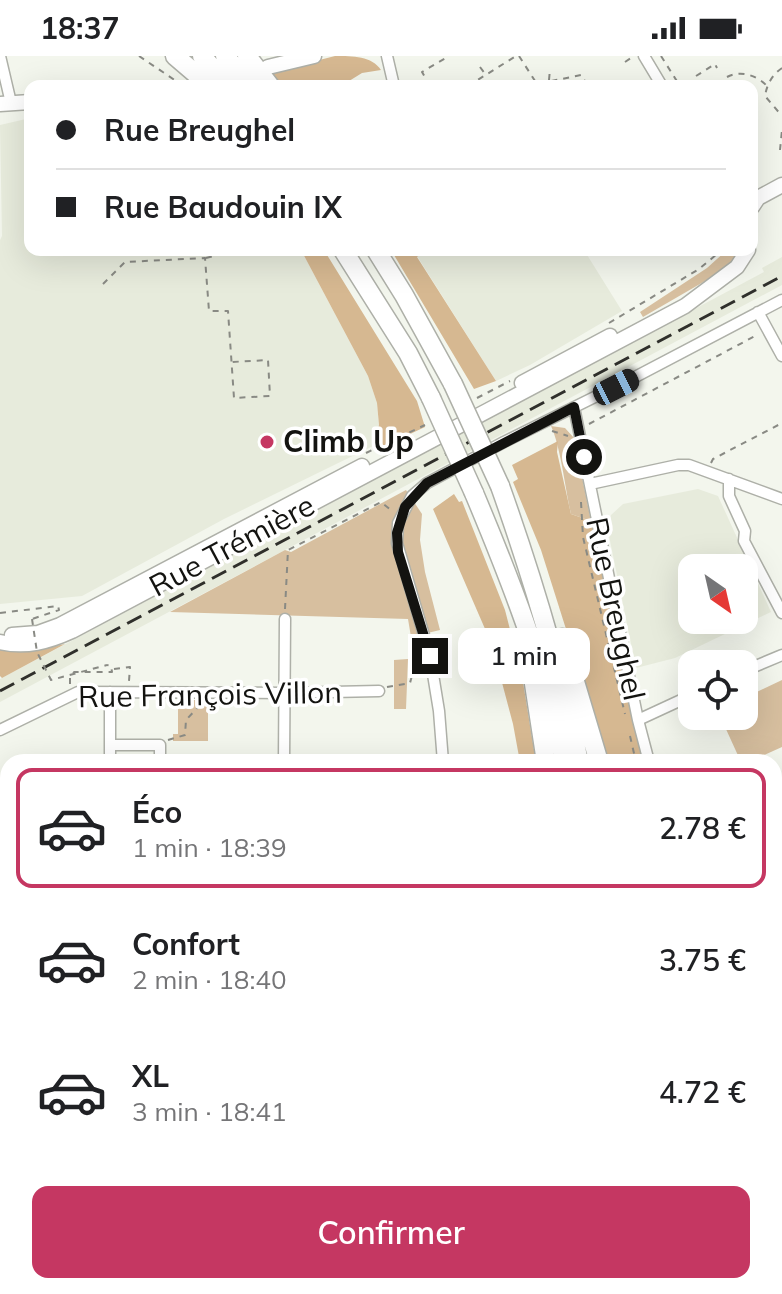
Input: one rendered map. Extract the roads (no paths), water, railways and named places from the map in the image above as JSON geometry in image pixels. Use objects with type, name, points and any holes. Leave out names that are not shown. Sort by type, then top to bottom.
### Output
[{"type":"highway","points":[[175,56],[203,80]]},
{"type":"highway","points":[[202,56],[223,80]]},
{"type":"highway","points":[[225,56],[246,80]]},
{"type":"highway","points":[[247,56],[265,80]]},
{"type":"highway","points":[[347,256],[408,353],[474,493],[535,649],[563,754]]},
{"type":"highway","points":[[380,256],[453,384],[500,486],[522,546],[551,645],[577,754]]},
{"type":"highway","points":[[522,546],[537,566],[546,589],[597,754]]},
{"type":"highway","points":[[501,558],[539,706],[545,754]]},
{"type":"main road","points":[[268,67],[314,56]]},
{"type":"main road","points":[[758,198],[782,185]]},
{"type":"main road","points":[[456,424],[545,369],[729,274],[745,256]]},
{"type":"main road","name":"Rue Trémière","points":[[0,633],[25,635],[60,625],[341,476],[456,424]]},
{"type":"main road","name":"Rue Trémière","points":[[0,642],[32,645],[72,631],[456,424]]},
{"type":"street","points":[[0,56],[6,103]]},
{"type":"street","points":[[387,56],[393,80]]},
{"type":"street","points":[[644,56],[658,80]]},
{"type":"street","points":[[442,754],[439,711],[427,643],[398,552],[397,533],[401,517],[412,496],[427,483],[782,300]]},
{"type":"street","points":[[758,312],[782,356]]},
{"type":"street","name":"Rue Breughel","points":[[574,407],[632,720],[646,754]]},
{"type":"street","points":[[590,484],[689,465],[782,499]]},
{"type":"street","points":[[729,479],[729,496],[745,531],[744,541],[782,613]]},
{"type":"street","points":[[284,754],[285,619]]},
{"type":"street","points":[[758,665],[782,655]]},
{"type":"street","name":"Rue François Villon","points":[[0,730],[73,693],[379,691]]},
{"type":"street","points":[[110,692],[110,754]]},
{"type":"street","points":[[632,720],[678,701]]},
{"type":"street","points":[[110,745],[160,745],[160,754]]},
{"type":"railway","points":[[0,691],[782,276]]},
{"type":"place","name":"Climb Up","points":[[267,442]]}]
